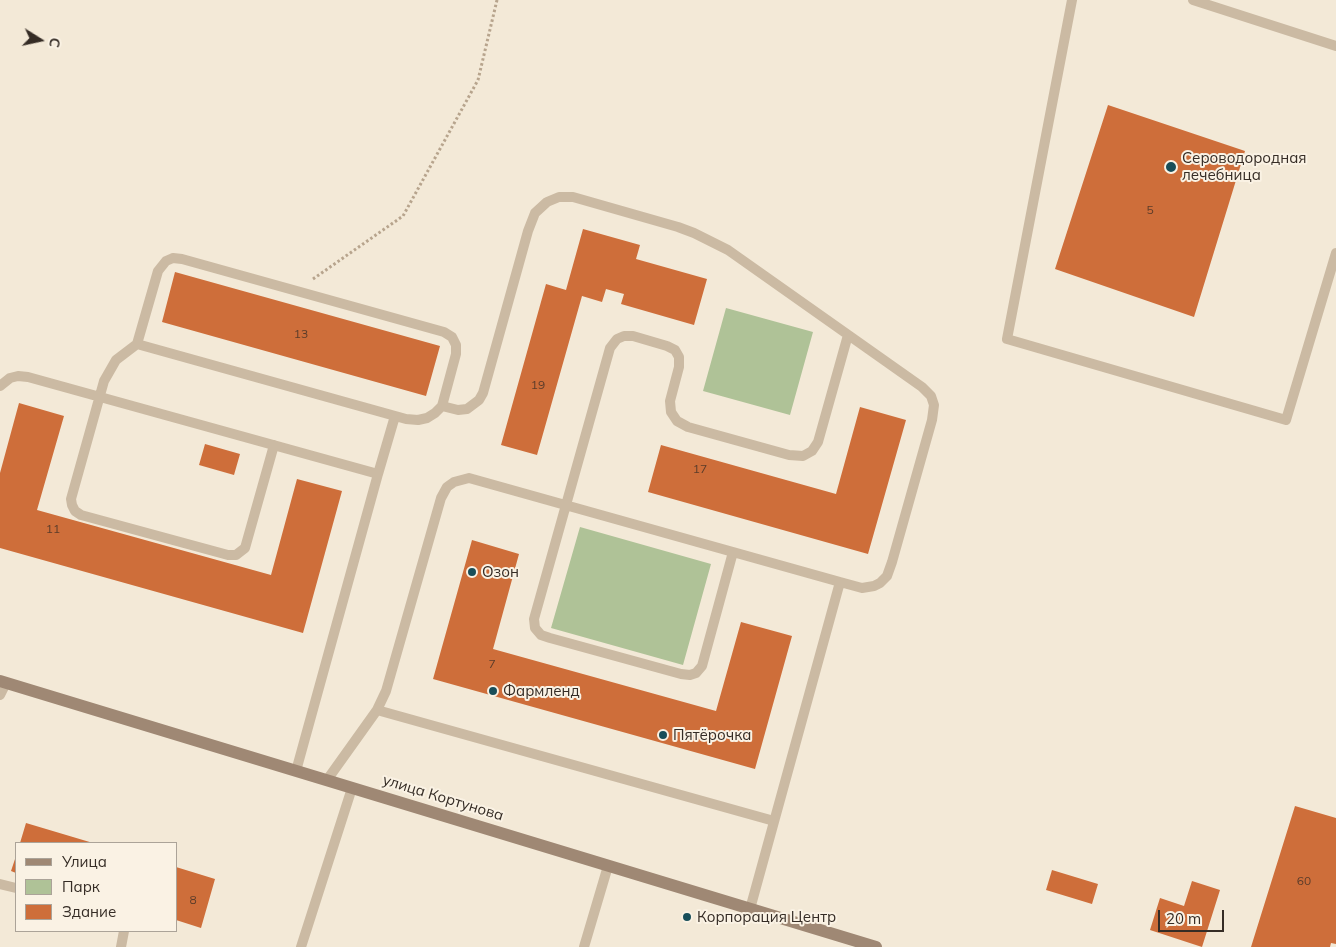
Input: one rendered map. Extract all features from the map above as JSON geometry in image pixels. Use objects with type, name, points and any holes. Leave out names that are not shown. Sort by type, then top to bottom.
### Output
[{"type":"main road","name":"улица Кортунова","points":[[3,682],[876,947]]},
{"type":"lane","points":[[1072,0],[1007,339],[1286,420],[1336,253]]},
{"type":"lane","points":[[1194,0],[1336,46]]},
{"type":"lane","points":[[327,780],[376,710],[389,683],[441,498],[447,487],[454,482],[469,478],[862,588],[874,586],[887,576],[932,420],[934,406],[931,396],[922,387],[728,250],[712,241],[678,227],[573,197],[559,197],[547,202],[535,213],[528,231],[483,393],[479,400],[467,409],[458,410],[442,406]]},
{"type":"lane","points":[[137,344],[395,416],[418,420],[427,418],[442,406],[456,354],[456,344],[444,332],[182,259],[173,258],[166,261],[158,270],[137,344],[124,353],[110,368],[104,381],[71,499],[75,511],[81,515],[228,556],[236,555],[245,548],[274,445]]},
{"type":"lane","points":[[734,552],[702,666],[696,673],[690,675],[680,674],[550,638],[541,635],[536,628],[534,619],[610,348],[617,339],[624,336],[632,336],[668,346],[675,350],[679,357],[679,367],[670,401],[671,412],[676,421],[688,427],[789,455],[803,456],[812,451],[818,442],[848,335]]},
{"type":"lane","points":[[0,386],[10,378],[18,376],[28,377],[378,474]]},
{"type":"lane","points":[[296,771],[395,416]]},
{"type":"lane","points":[[750,909],[840,582]]},
{"type":"lane","points":[[0,695],[3,682]]},
{"type":"lane","points":[[376,710],[774,821]]},
{"type":"lane","points":[[301,947],[352,788]]},
{"type":"lane","points":[[584,947],[608,866]]},
{"type":"lane","points":[[0,884],[15,888]]},
{"type":"lane","points":[[121,947],[124,932]]},
{"type":"path","points":[[296,291],[402,216],[478,80],[497,0]]},
{"type":"green space","points":[[726,308],[813,332],[790,415],[703,391]]},
{"type":"green space","points":[[580,527],[711,564],[683,665],[551,628]]},
{"type":"building","name":"Сероводородная лечебница","points":[[1108,105],[1245,151],[1194,317],[1055,269]]},
{"type":"building","points":[[583,229],[640,245],[636,259],[707,279],[694,325],[621,304],[624,294],[606,289],[602,302],[582,296],[537,455],[501,445],[546,284],[566,290]]},
{"type":"building","points":[[175,272],[440,346],[426,396],[162,322]]},
{"type":"building","points":[[19,403],[64,416],[37,510],[271,575],[297,479],[342,491],[303,633],[0,548],[0,473]]},
{"type":"building","points":[[860,407],[906,420],[868,554],[648,492],[661,445],[836,494]]},
{"type":"building","points":[[205,444],[240,454],[234,475],[199,465]]},
{"type":"building","points":[[472,540],[519,554],[493,649],[716,711],[741,622],[792,636],[755,769],[433,679]]},
{"type":"building","points":[[1295,806],[1336,818],[1336,944],[1331,943],[1330,947],[1251,947]]},
{"type":"building","points":[[26,823],[90,842],[20,842]]},
{"type":"building","points":[[15,859],[15,873],[11,871]]},
{"type":"building","points":[[178,868],[215,879],[201,928],[178,921]]},
{"type":"building","points":[[1052,870],[1098,884],[1092,904],[1046,890]]},
{"type":"building","points":[[1192,881],[1220,890],[1202,947],[1150,930],[1160,898],[1184,906]]},
{"type":"place","name":"Сероводородная лечебница","points":[[1171,167]]},
{"type":"place","name":"Озон","points":[[472,572]]},
{"type":"place","name":"Фармленд","points":[[493,691]]},
{"type":"place","name":"Пятёрочка","points":[[663,735]]},
{"type":"place","name":"Корпорация Центр","points":[[687,917]]}]
